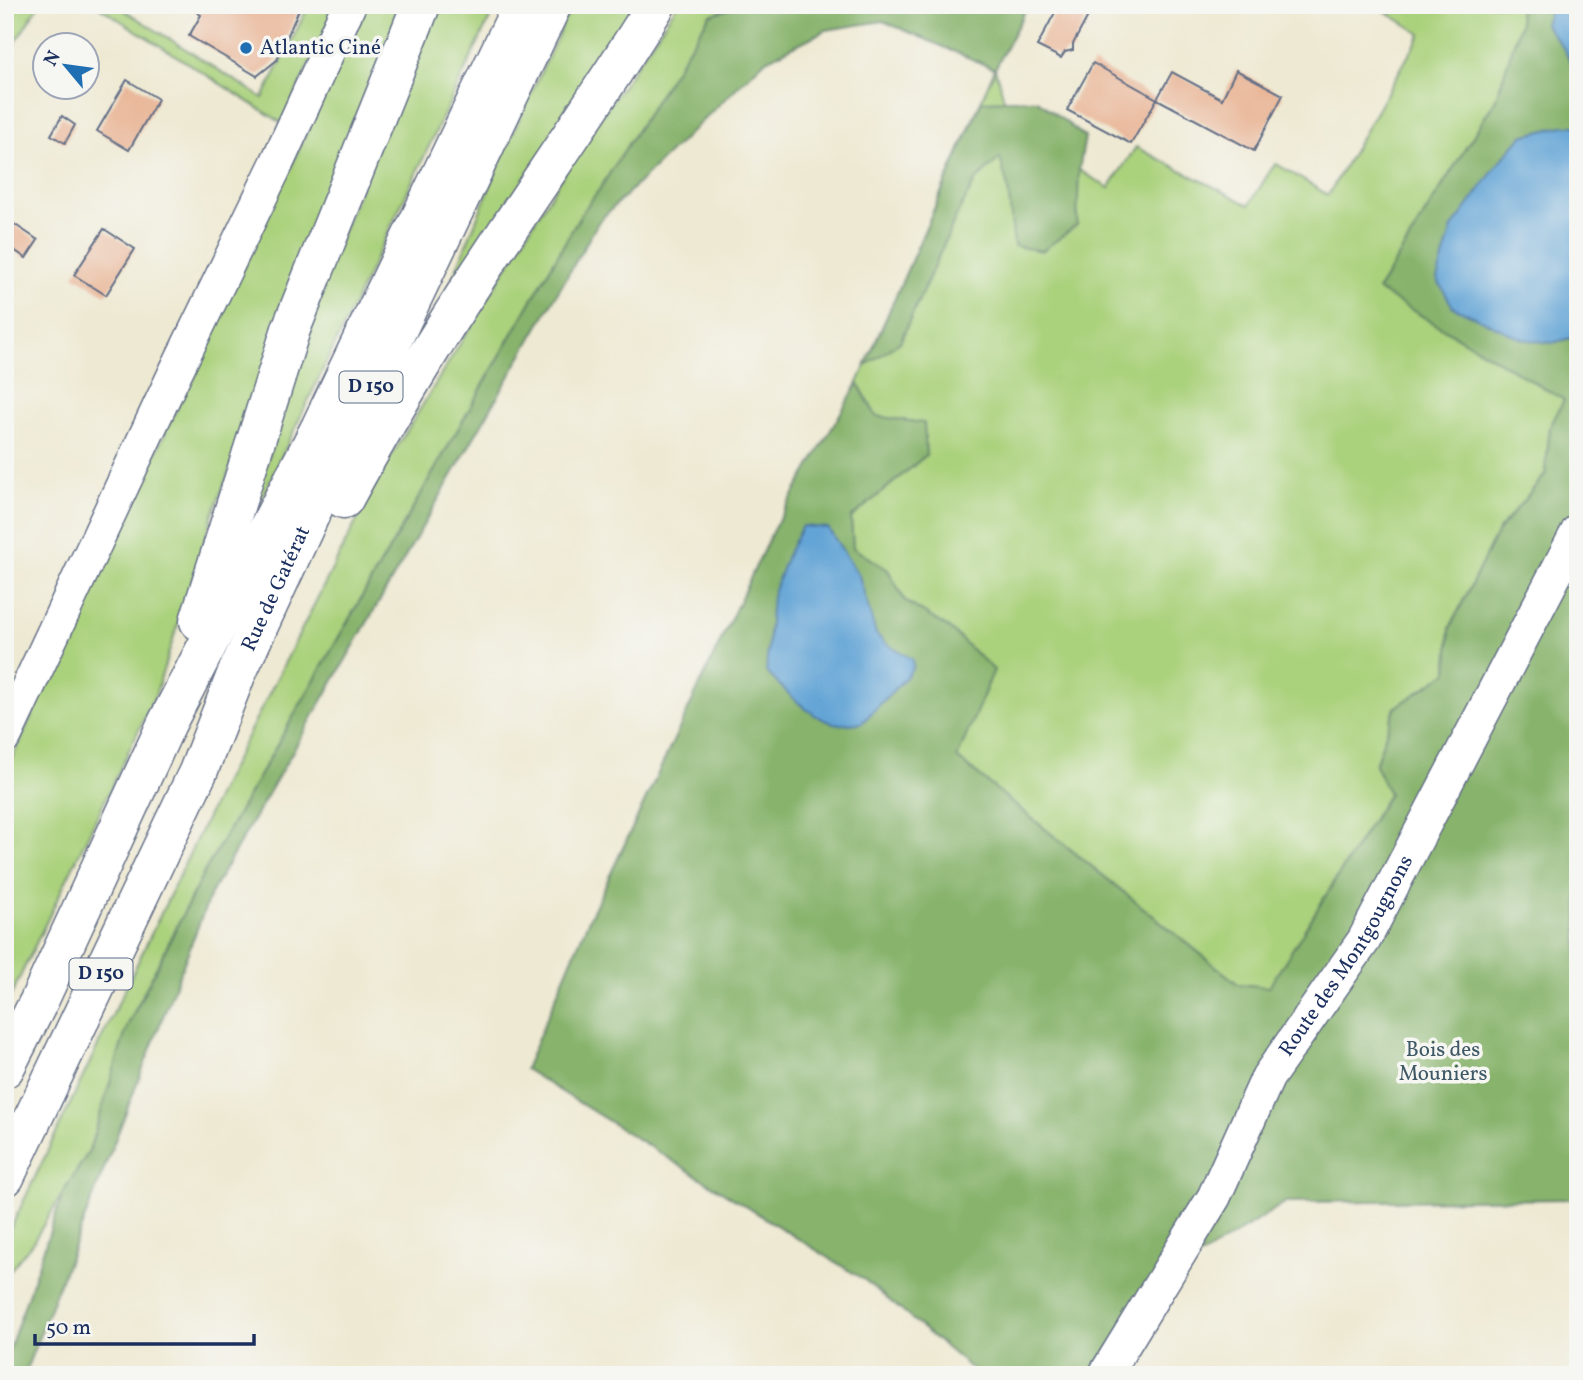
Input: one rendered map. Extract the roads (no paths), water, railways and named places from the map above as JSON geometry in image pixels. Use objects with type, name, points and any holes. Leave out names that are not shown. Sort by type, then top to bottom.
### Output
[{"type":"main road","points":[[167,723],[291,329],[421,5]]},
{"type":"main road","name":"Rue de Gatérat","points":[[5,1068],[45,989],[167,723],[320,428],[522,5]]},
{"type":"main road","name":"Rue de Gatérat","points":[[5,1177],[198,772],[236,675],[552,5]]},
{"type":"main road","points":[[198,772],[250,680],[338,509],[407,388],[450,318],[656,5]]},
{"type":"street","points":[[5,736],[349,5]]},
{"type":"street","name":"Route des Montgougnons","points":[[1105,1375],[1214,1197],[1268,1077],[1364,940],[1578,531]]},
{"type":"water","points":[[1552,5],[1578,5],[1578,74],[1545,24]]},
{"type":"water","points":[[1563,126],[1578,126],[1578,336],[1552,343],[1522,339],[1453,307],[1437,279],[1452,228],[1498,164],[1522,136]]},
{"type":"water","points":[[802,526],[828,528],[859,576],[876,634],[885,643],[912,659],[913,667],[907,676],[862,723],[839,724],[819,717],[800,704],[766,672],[772,596],[788,553]]},
{"type":"place","name":"Atlantic Ciné","points":[[246,48]]},
{"type":"park label","name":"Bois des Mouniers","points":[[1443,1062]]}]
